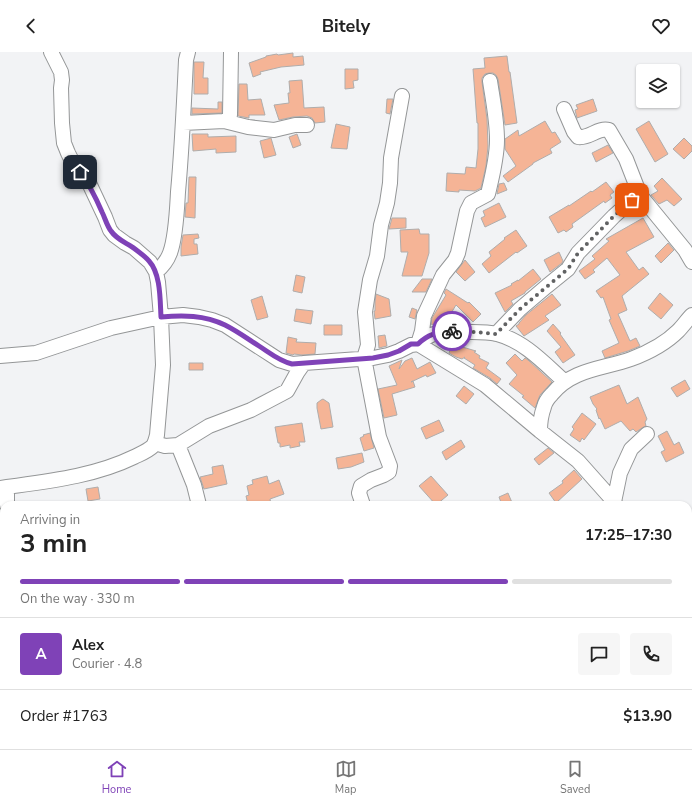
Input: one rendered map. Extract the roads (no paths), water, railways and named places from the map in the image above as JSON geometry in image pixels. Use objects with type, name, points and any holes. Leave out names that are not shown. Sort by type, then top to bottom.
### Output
[{"type":"street","points":[[6,501],[4,488],[71,477],[120,464],[152,447],[155,443],[157,435],[163,365],[161,317],[156,272],[150,262],[134,248],[124,243],[110,230],[89,184],[72,162],[64,143],[61,72],[51,52]]},
{"type":"street","points":[[156,272],[164,265],[170,253],[173,241],[183,123],[186,60],[188,52]]},
{"type":"street","points":[[224,121],[228,119],[230,115],[231,52]]},
{"type":"street","points":[[418,344],[424,316],[443,275],[455,260],[458,253],[467,211],[471,203],[488,194],[494,171],[497,141],[496,117],[490,81]]},
{"type":"street","points":[[362,501],[359,493],[361,486],[371,480],[384,476],[389,472],[390,466],[380,437],[364,358],[368,345],[364,312],[387,203],[390,183],[391,158],[402,96]]},
{"type":"street","points":[[564,110],[574,132],[578,137],[585,137],[606,129],[609,130],[626,159],[640,195],[685,250],[692,262]]},
{"type":"street","points":[[183,123],[224,121],[248,127],[274,130],[295,125],[307,125]]},
{"type":"street","points":[[496,334],[520,309],[568,269],[578,253],[614,216],[640,195]]},
{"type":"street","points":[[540,431],[544,406],[552,393],[564,381],[582,373],[631,359],[655,348],[677,331],[692,315]]},
{"type":"street","points":[[0,356],[36,353],[111,328],[161,317],[183,316],[199,317],[225,325],[279,360],[292,364],[373,358],[399,351],[411,344],[418,344],[485,385],[578,461],[613,501]]},
{"type":"street","points":[[418,344],[432,334],[444,331],[496,334],[510,339],[527,348],[564,381]]},
{"type":"street","points":[[155,443],[165,446],[178,445],[209,426],[251,410],[288,390],[304,363]]},
{"type":"street","points":[[615,501],[620,474],[631,449],[647,434]]},
{"type":"street","points":[[178,445],[194,485],[198,501]]}]
